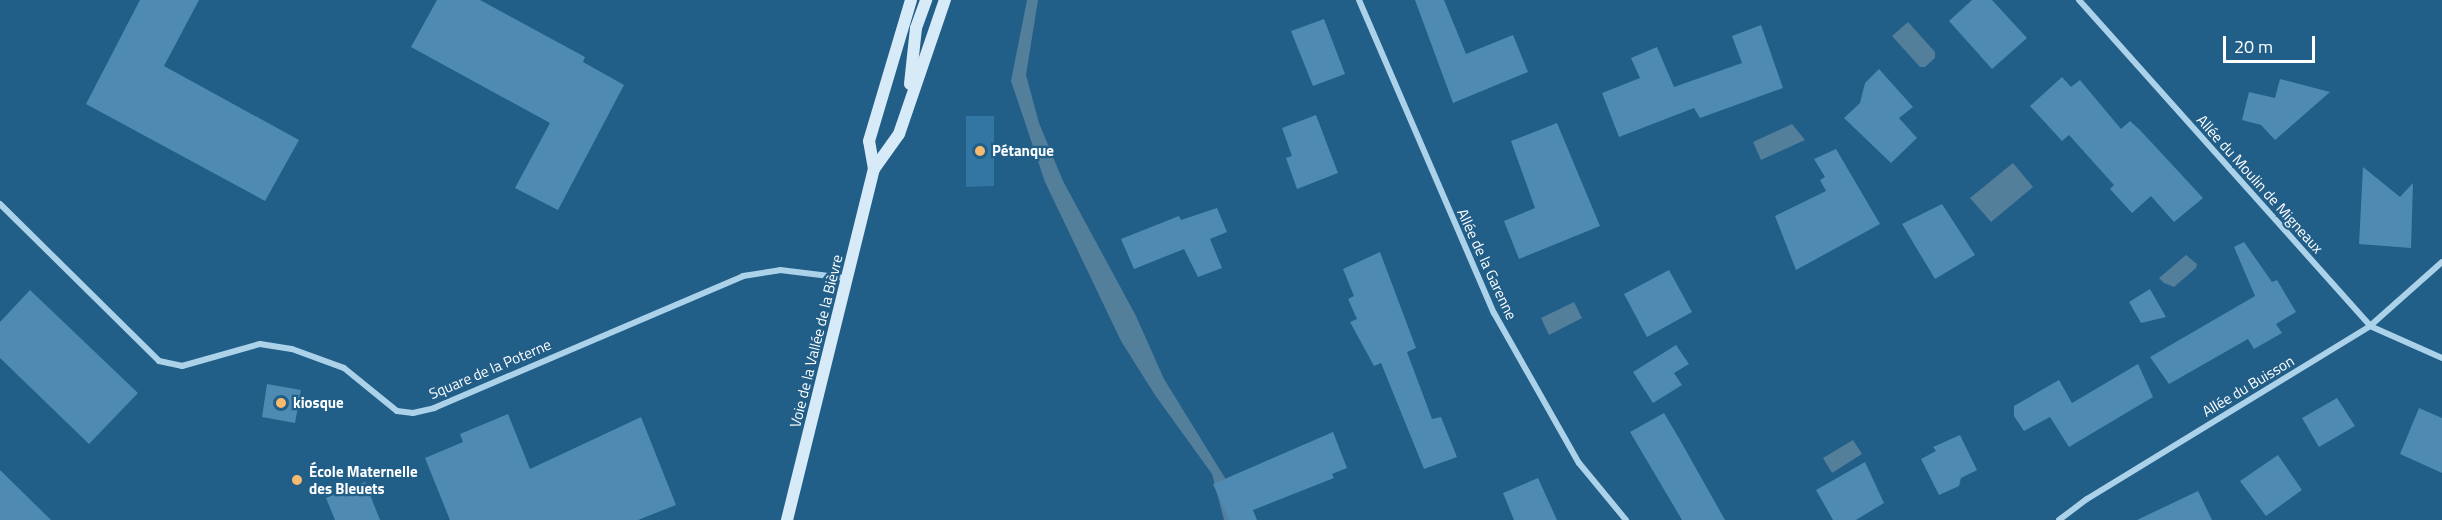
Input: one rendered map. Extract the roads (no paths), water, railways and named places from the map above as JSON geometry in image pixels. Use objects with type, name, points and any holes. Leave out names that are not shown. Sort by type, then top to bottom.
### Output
[{"type":"main road","name":"Voie de la Vallée de la Bièvre","points":[[874,169],[869,141],[911,0]]},
{"type":"main road","points":[[908,106],[916,28],[926,0]]},
{"type":"main road","name":"Voie de la Vallée de la Bièvre","points":[[787,520],[874,169],[899,134],[945,0]]},
{"type":"street","name":"Allée de la Garenne","points":[[1359,0],[1494,313],[1579,463],[1626,520]]},
{"type":"street","name":"Allée du Moulin de Migneaux","points":[[2079,0],[2370,326],[2442,358]]},
{"type":"street","name":"Square de la Poterne","points":[[0,204],[159,361],[182,366],[260,344],[292,349],[344,368],[397,411],[413,413],[434,408],[743,276],[780,270],[846,278]]},
{"type":"street","name":"Allée du Buisson","points":[[2059,520],[2086,499],[2370,326],[2442,262]]},
{"type":"place","name":"Pétanque","points":[[980,151]]},
{"type":"place","name":"kiosque","points":[[281,403]]},
{"type":"place","name":"École Maternelle des Bleuets","points":[[297,480]]}]
